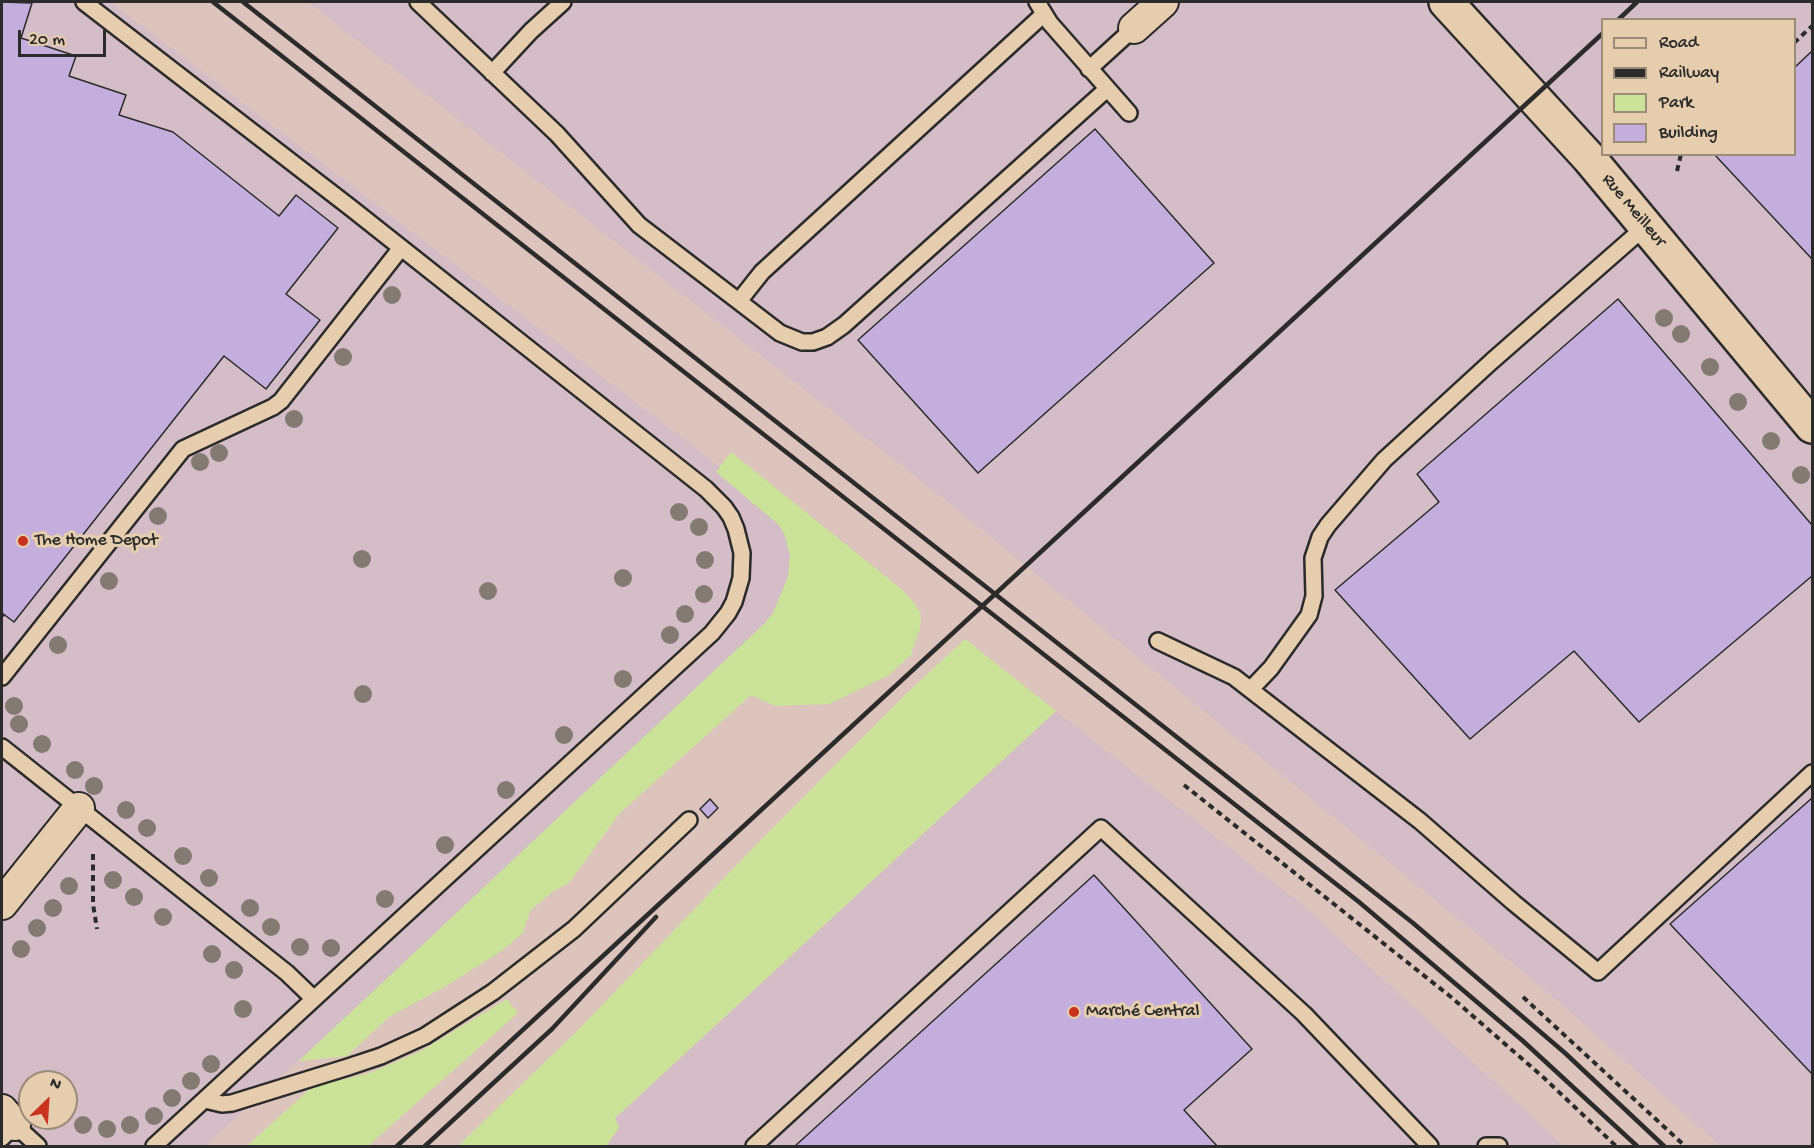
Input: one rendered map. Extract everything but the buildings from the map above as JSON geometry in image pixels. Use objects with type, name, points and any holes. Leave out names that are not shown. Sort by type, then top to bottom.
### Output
[{"type":"street","points":[[1134,28],[1163,2]]},
{"type":"street","name":"Rue Meilleur","points":[[1446,2],[1589,158],[1812,426]]},
{"type":"street","points":[[2,904],[79,808]]},
{"type":"lane","points":[[84,2],[716,497],[736,529],[742,553],[741,578],[734,602],[728,614],[712,633],[154,1146]]},
{"type":"lane","points":[[418,2],[557,134],[639,225],[791,339],[813,342],[827,337],[843,325],[1107,89]]},
{"type":"lane","points":[[492,73],[563,2]]},
{"type":"lane","points":[[739,301],[762,272],[1041,8],[1089,69],[1129,113]]},
{"type":"lane","points":[[1089,69],[1134,28]]},
{"type":"lane","points":[[1251,689],[1271,668],[1309,615],[1314,596],[1313,558],[1320,537],[1328,525],[1377,468],[1492,361],[1646,226]]},
{"type":"lane","points":[[2,677],[183,448],[273,407],[281,401],[401,248]]},
{"type":"lane","points":[[1158,641],[1234,677],[1251,689],[1420,821],[1598,972],[1812,773]]},
{"type":"lane","points":[[2,747],[287,974],[314,999]]},
{"type":"lane","points":[[205,1100],[222,1104],[241,1100],[359,1063],[425,1036],[493,992],[549,950],[689,820]]},
{"type":"lane","points":[[754,1146],[1101,828],[1304,1014],[1430,1146]]},
{"type":"lane","points":[[6,1125],[38,1146]]},
{"type":"lane","points":[[1486,1146],[1499,1146]]},
{"type":"path","points":[[1796,41],[1812,26]]},
{"type":"path","points":[[1677,171],[1681,156]]},
{"type":"path","points":[[1184,785],[1451,997],[1543,1077],[1616,1146]]},
{"type":"path","points":[[93,854],[93,904],[97,929]]},
{"type":"path","points":[[1523,997],[1685,1146]]},
{"type":"shaded area","points":[[2,2],[111,2],[844,561],[205,1146],[2,1146]]},
{"type":"shaded area","points":[[308,2],[1812,2],[1812,1146],[1720,1146],[1545,990],[944,499]]},
{"type":"shaded area","name":"Marché Central","points":[[1056,711],[1304,906],[1564,1146],[606,1146],[619,1128],[615,1119]]},
{"type":"green space","points":[[731,452],[900,588],[914,603],[921,614],[920,628],[911,655],[889,675],[829,704],[775,706],[751,695],[619,814],[569,883],[552,892],[530,911],[523,933],[500,952],[446,986],[389,1017],[347,1056],[299,1061],[773,613],[788,577],[790,555],[785,536],[779,525],[716,472]]},
{"type":"green space","points":[[965,639],[1056,711],[615,1118],[619,1128],[606,1146],[458,1146],[580,1028],[756,845],[906,694]]},
{"type":"green space","points":[[507,999],[518,1013],[368,1146],[247,1146],[312,1087],[370,1073],[421,1051]]},
{"type":"railway","points":[[213,2],[1359,902],[1523,1041],[1637,1146]]},
{"type":"railway","points":[[243,2],[1413,923],[1565,1053],[1664,1146]]},
{"type":"railway","points":[[1620,18],[1637,2]]},
{"type":"railway","points":[[397,1146],[1601,35]]},
{"type":"railway","points":[[425,1146],[552,1029],[656,917]]},
{"type":"place","name":"The Home Depot","points":[[23,541]]},
{"type":"place","name":"Marché Central","points":[[1074,1012]]}]
